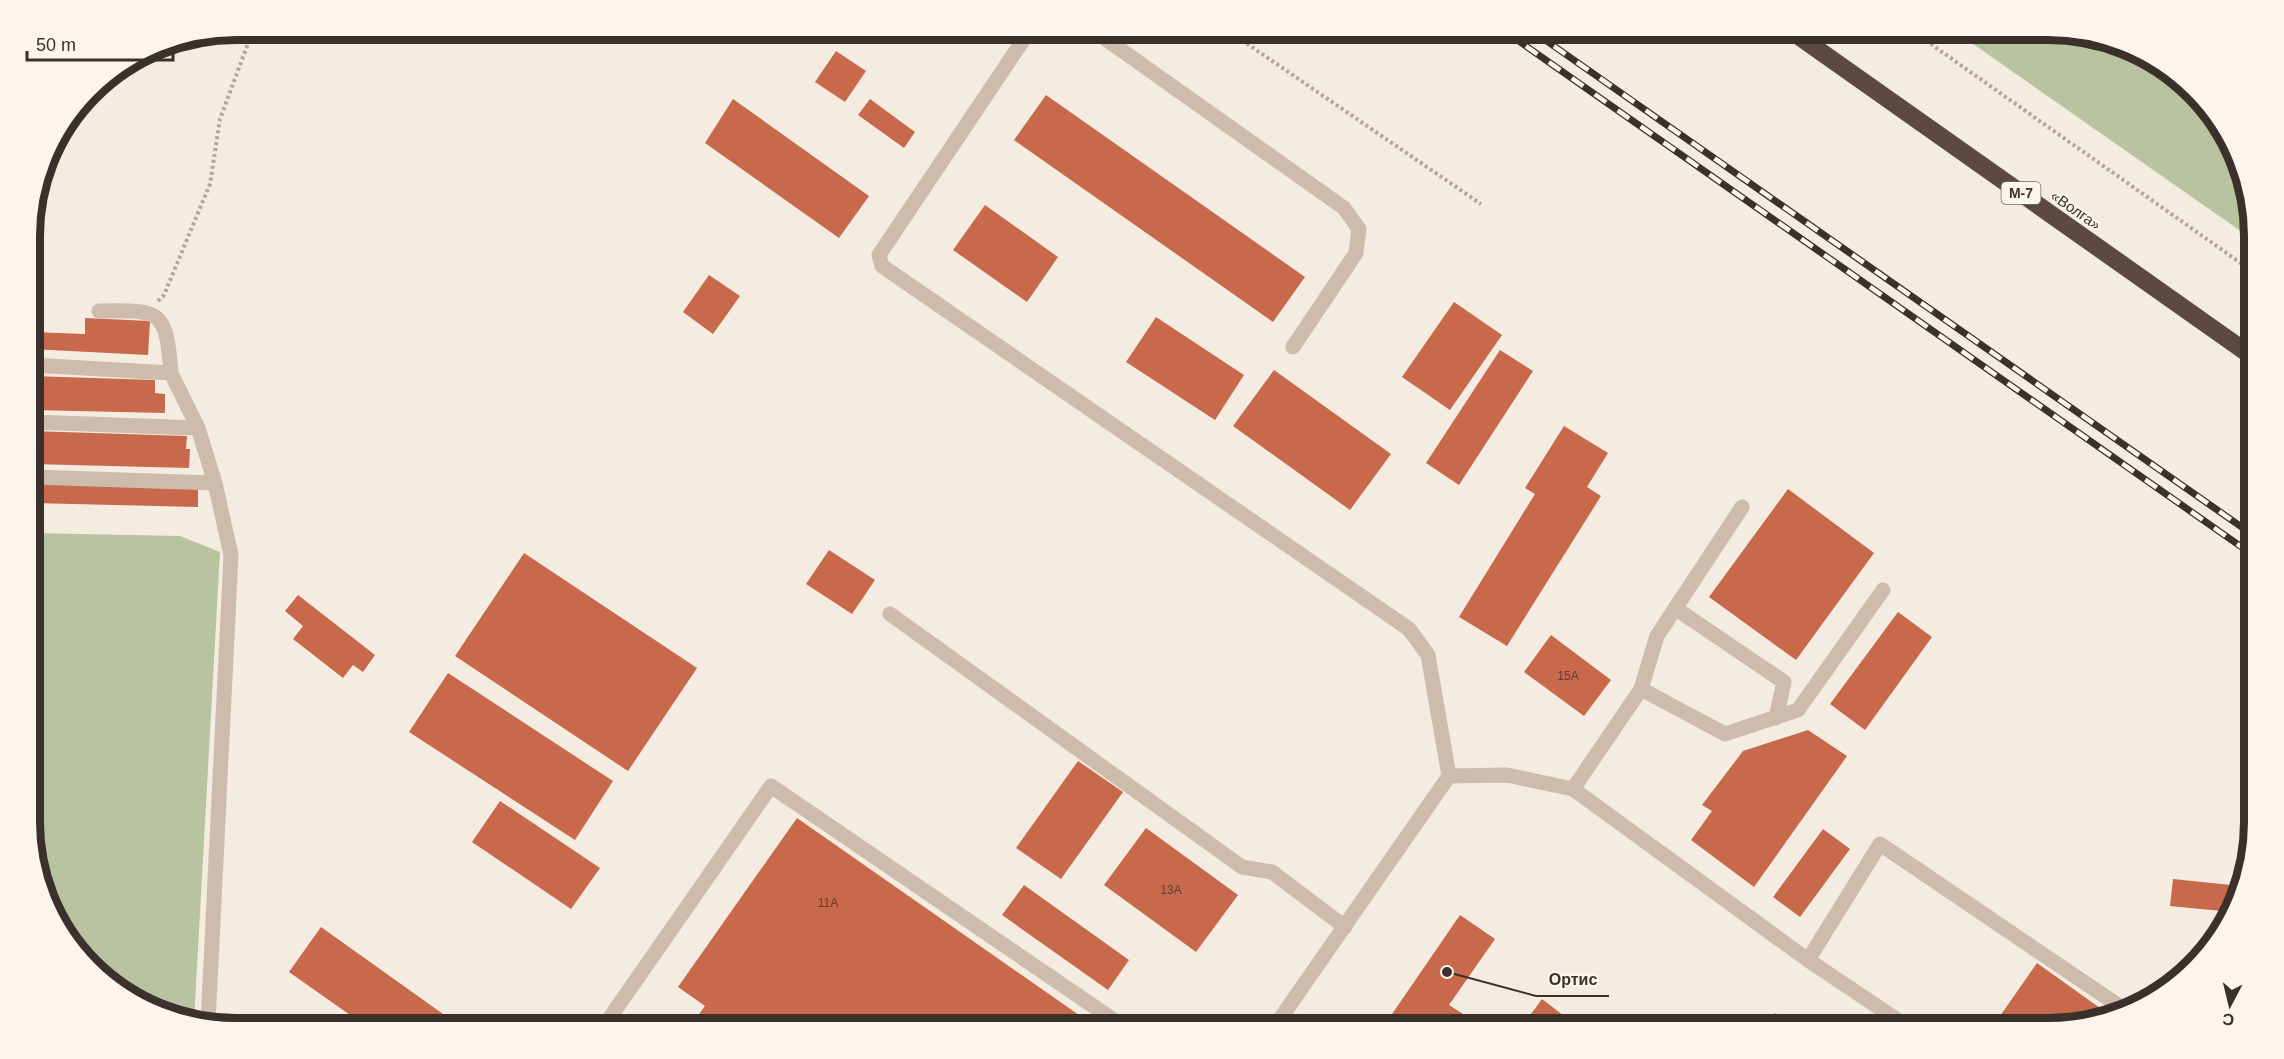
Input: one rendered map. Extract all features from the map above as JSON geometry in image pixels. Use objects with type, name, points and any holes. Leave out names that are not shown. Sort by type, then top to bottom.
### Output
[{"type":"highway","name":"«Волга»","points":[[1804,40],[2244,351]]},
{"type":"street","points":[[1023,40],[879,255],[882,266],[1409,629],[1428,655],[1449,776],[1281,1018]]},
{"type":"street","points":[[1107,40],[1344,208],[1359,229],[1356,253],[1293,347]]},
{"type":"street","points":[[99,311],[147,312],[163,322],[168,338],[171,373],[198,428],[215,483],[231,555],[208,1016]]},
{"type":"street","points":[[41,366],[171,373]]},
{"type":"street","points":[[41,422],[198,428]]},
{"type":"street","points":[[41,477],[215,483]]},
{"type":"street","points":[[1573,789],[1641,689],[1657,636],[1742,507]]},
{"type":"street","points":[[1641,689],[1725,734],[1798,710],[1884,590]]},
{"type":"street","points":[[1675,608],[1784,682],[1776,718]]},
{"type":"street","points":[[890,614],[1242,867],[1272,872],[1345,927]]},
{"type":"street","points":[[1449,776],[1508,775],[1573,789],[1808,960],[1895,1018]]},
{"type":"street","points":[[610,1018],[771,786],[1111,1018]]},
{"type":"street","points":[[1808,960],[1880,844],[2118,1005]]},
{"type":"path","points":[[147,312],[164,295],[210,184],[220,119],[249,40]]},
{"type":"path","points":[[1242,40],[1481,204]]},
{"type":"path","points":[[1925,40],[2244,265]]},
{"type":"green space","points":[[1967,40],[2048,40],[2086,44],[2123,55],[2167,81],[2203,117],[2229,161],[2237,185],[2244,233]]},
{"type":"green space","points":[[40,533],[180,536],[220,552],[194,1014],[161,1004],[138,992],[98,961],[67,921],[55,898],[47,874],[40,823]]},
{"type":"building","points":[[836,51],[866,71],[845,102],[815,82]]},
{"type":"building","points":[[1046,95],[1305,277],[1273,322],[1014,140]]},
{"type":"building","points":[[733,99],[869,196],[839,238],[705,143]]},
{"type":"building","points":[[870,99],[915,132],[904,148],[858,115]]},
{"type":"building","points":[[985,205],[1058,257],[1027,302],[953,250]]},
{"type":"building","points":[[709,275],[740,296],[713,334],[683,312]]},
{"type":"building","points":[[1454,302],[1502,335],[1450,410],[1402,377]]},
{"type":"building","points":[[1156,317],[1244,375],[1215,420],[1126,362]]},
{"type":"building","points":[[85,318],[150,321],[148,355],[41,350],[41,332],[85,334]]},
{"type":"building","points":[[1500,350],[1533,371],[1459,485],[1426,463]]},
{"type":"building","points":[[1274,370],[1391,454],[1350,510],[1233,426]]},
{"type":"building","points":[[41,376],[155,380],[155,393],[165,394],[165,413],[41,410]]},
{"type":"building","points":[[1564,426],[1608,453],[1587,487],[1601,496],[1507,646],[1459,617],[1535,494],[1525,488]]},
{"type":"building","points":[[41,431],[187,436],[186,449],[190,449],[189,468],[41,464]]},
{"type":"building","points":[[41,484],[198,488],[198,507],[41,503]]},
{"type":"building","points":[[1788,489],[1874,553],[1796,660],[1709,597]]},
{"type":"building","points":[[829,550],[875,580],[852,614],[806,584]]},
{"type":"building","points":[[524,553],[697,668],[628,771],[455,656]]},
{"type":"building","points":[[298,595],[375,655],[363,672],[353,665],[343,678],[293,639],[303,626],[285,611]]},
{"type":"building","points":[[1898,612],[1932,637],[1865,730],[1830,704]]},
{"type":"building","points":[[1551,635],[1611,680],[1584,716],[1524,672]]},
{"type":"building","points":[[448,673],[613,781],[575,840],[409,732]]},
{"type":"building","points":[[1808,730],[1847,756],[1754,887],[1691,840],[1712,811],[1702,805],[1743,751]]},
{"type":"building","points":[[1078,761],[1123,792],[1061,879],[1016,848]]},
{"type":"building","points":[[500,801],[600,868],[571,909],[472,842]]},
{"type":"building","points":[[797,818],[1079,1015],[1077,1018],[696,1018],[705,1006],[678,987]]},
{"type":"building","points":[[1146,828],[1238,895],[1196,952],[1104,885]]},
{"type":"building","points":[[1823,829],[1850,849],[1800,917],[1773,897]]},
{"type":"building","points":[[2173,879],[2233,885],[2222,911],[2170,906]]},
{"type":"building","points":[[1024,885],[1129,960],[1108,990],[1002,915]]},
{"type":"building","points":[[1460,915],[1495,939],[1449,1005],[1463,1014],[1460,1018],[1390,1017]]},
{"type":"building","points":[[321,927],[449,1018],[354,1018],[289,972]]},
{"type":"building","points":[[2037,963],[2103,1010],[2061,1018],[1999,1018]]},
{"type":"building","points":[[1542,999],[1567,1018],[1528,1018]]},
{"type":"building","points":[[1775,1013],[1782,1018],[1772,1018]]},
{"type":"railway","points":[[1517,40],[2244,549]]},
{"type":"railway","points":[[1545,40],[2244,529]]},
{"type":"place","name":"Ортис","points":[[1447,972]]}]
